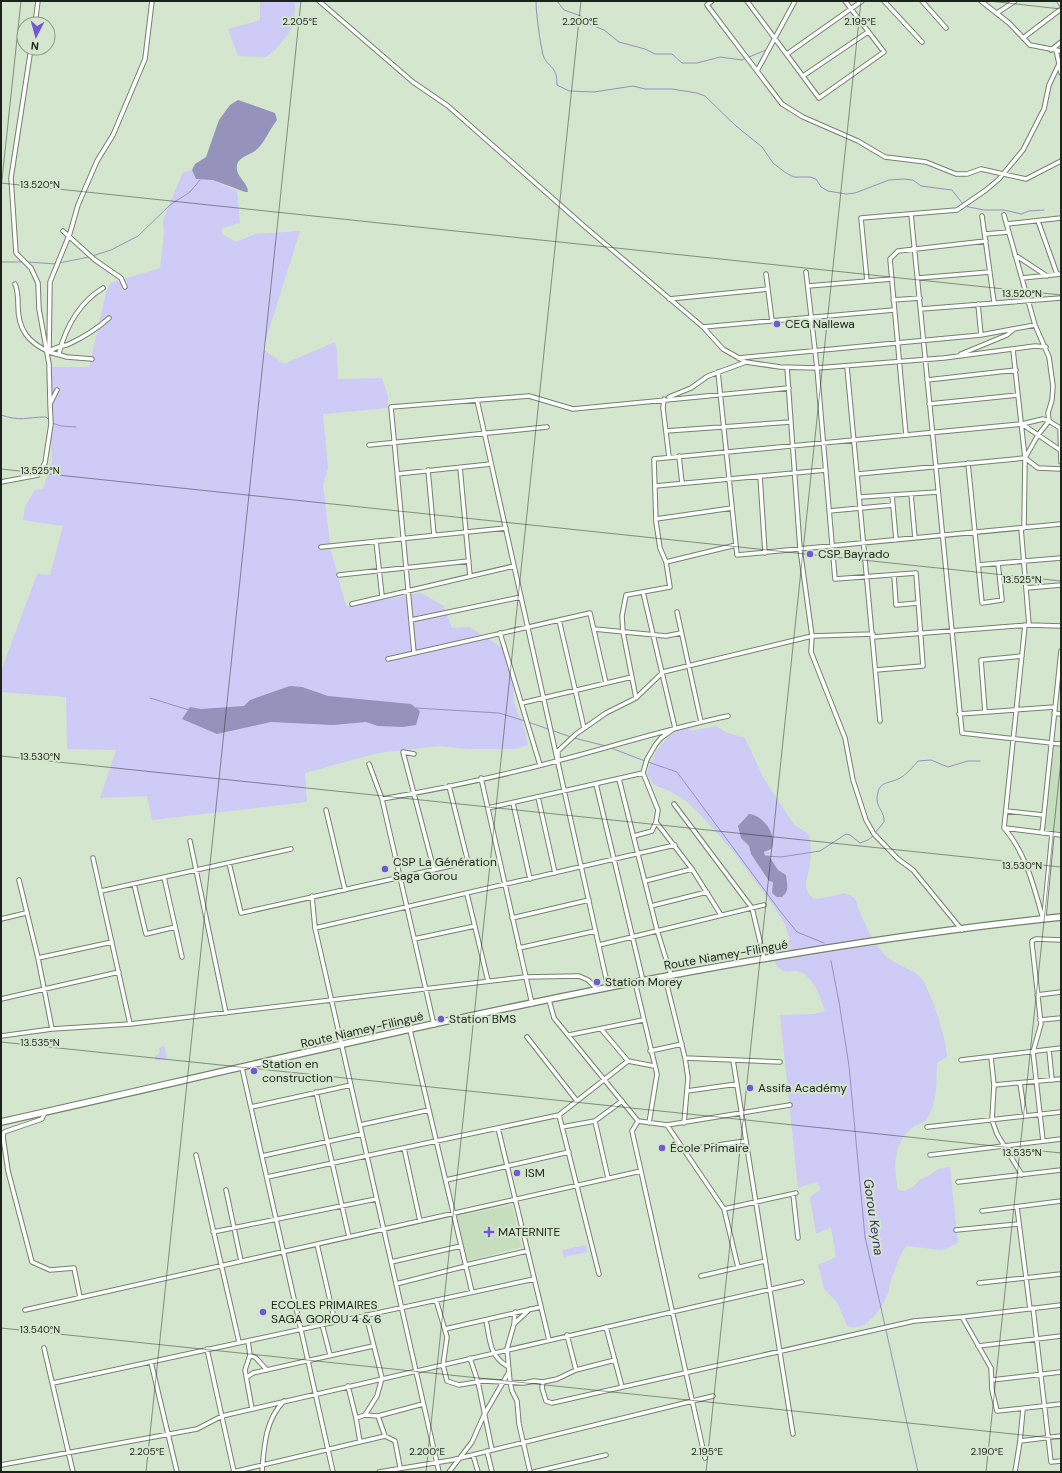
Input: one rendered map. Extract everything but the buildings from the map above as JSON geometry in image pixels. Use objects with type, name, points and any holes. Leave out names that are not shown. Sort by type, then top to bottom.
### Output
[{"type":"main road","name":"Route Niamey-Filingué","points":[[1,1122],[597,989],[764,958],[1061,917]]},
{"type":"street","points":[[36,16],[38,1]]},
{"type":"street","points":[[1,482],[38,475],[42,470],[49,438],[50,404],[48,351],[50,282],[69,237],[78,205],[97,161],[113,135],[145,59],[152,1]]},
{"type":"street","points":[[319,1],[414,82],[448,106],[703,327],[723,349],[737,358],[746,362],[787,367],[817,368],[925,360],[1040,346],[1046,347]]},
{"type":"street","points":[[712,1],[707,5],[782,104],[789,109],[858,141],[885,157],[926,162],[956,174],[967,174],[981,169],[1026,179],[1061,161]]},
{"type":"street","points":[[747,1],[819,98],[884,52],[845,1]]},
{"type":"street","points":[[757,71],[796,1]]},
{"type":"street","points":[[787,54],[862,1]]},
{"type":"street","points":[[884,1],[922,42]]},
{"type":"street","points":[[922,1],[946,28]]},
{"type":"street","points":[[981,1],[1032,46],[1061,51]]},
{"type":"street","points":[[997,14],[1015,1]]},
{"type":"street","points":[[1023,38],[1061,9]]},
{"type":"street","points":[[803,76],[868,32]]},
{"type":"street","points":[[1051,50],[1061,42]]},
{"type":"street","points":[[1056,50],[1061,73]]},
{"type":"street","points":[[30,56],[11,182],[16,253],[31,268],[37,279],[38,309],[48,351]]},
{"type":"street","points":[[867,281],[861,218],[957,210],[986,190],[1003,174],[1023,150],[1044,109],[1049,85],[1059,64]]},
{"type":"street","points":[[911,214],[962,733],[1061,744]]},
{"type":"street","points":[[1004,215],[1035,326],[1046,347],[1053,386],[1052,400],[1048,413],[1049,421],[1038,435],[1025,458]]},
{"type":"street","points":[[982,216],[994,302]]},
{"type":"street","points":[[1007,224],[1061,218]]},
{"type":"street","points":[[1022,278],[1059,274],[1038,221]]},
{"type":"street","points":[[63,231],[95,260],[121,278],[125,287]]},
{"type":"street","points":[[985,234],[1009,232]]},
{"type":"street","points":[[906,435],[890,259],[898,251],[986,241]]},
{"type":"street","points":[[1015,255],[1047,276]]},
{"type":"street","points":[[806,272],[817,368],[835,579],[916,573],[923,666],[876,670]]},
{"type":"street","points":[[918,278],[990,272]]},
{"type":"street","points":[[766,274],[772,321]]},
{"type":"street","points":[[808,286],[892,279]]},
{"type":"street","points":[[15,284],[18,290],[18,308],[22,330],[35,345],[67,357],[92,359]]},
{"type":"street","points":[[59,353],[60,347],[71,324],[84,302],[103,288]]},
{"type":"street","points":[[669,299],[768,289]]},
{"type":"street","points":[[893,300],[920,298]]},
{"type":"street","points":[[921,309],[994,302],[1029,302],[1061,298]]},
{"type":"street","points":[[978,304],[981,335]]},
{"type":"street","points":[[703,327],[894,310]]},
{"type":"street","points":[[48,351],[60,347],[98,328],[109,318]]},
{"type":"street","points":[[737,358],[815,349],[981,335],[1035,326]]},
{"type":"street","points":[[956,356],[1007,335],[1013,330]]},
{"type":"street","points":[[1013,350],[1025,458],[1022,528],[1027,625],[1022,656],[1004,828],[1016,843],[1032,881],[1043,919]]},
{"type":"street","points":[[664,399],[691,388],[708,376],[746,362]]},
{"type":"street","points":[[847,366],[868,577],[880,721]]},
{"type":"street","points":[[787,367],[800,549],[812,636],[811,652],[845,738],[853,780],[866,820],[874,834],[898,859],[917,874],[962,930]]},
{"type":"street","points":[[927,380],[1016,370]]},
{"type":"street","points":[[718,372],[737,555],[1061,524]]},
{"type":"street","points":[[414,653],[391,407],[529,396],[573,408],[789,388]]},
{"type":"street","points":[[50,404],[57,390]]},
{"type":"street","points":[[929,404],[1018,395]]},
{"type":"street","points":[[664,399],[663,408],[669,457]]},
{"type":"street","points":[[477,400],[608,987]]},
{"type":"street","points":[[636,698],[623,632],[622,616],[626,595],[670,587],[666,562],[660,548],[656,519],[654,459],[1022,424],[1038,420],[1049,421],[1060,428],[1061,462]]},
{"type":"street","points":[[666,432],[791,422]]},
{"type":"street","points":[[1022,424],[1060,450]]},
{"type":"street","points":[[369,445],[547,427]]},
{"type":"street","points":[[679,456],[682,483]]},
{"type":"street","points":[[858,474],[1025,458],[1038,468],[1061,469]]},
{"type":"street","points":[[968,463],[982,603],[1002,600],[998,563]]},
{"type":"street","points":[[397,474],[492,464]]},
{"type":"street","points":[[460,467],[470,576]]},
{"type":"street","points":[[428,470],[434,535]]},
{"type":"street","points":[[655,486],[826,470]]},
{"type":"street","points":[[760,476],[765,553]]},
{"type":"street","points":[[860,497],[938,492]]},
{"type":"street","points":[[911,494],[915,538]]},
{"type":"street","points":[[892,495],[896,540]]},
{"type":"street","points":[[829,511],[893,505]]},
{"type":"street","points":[[656,519],[732,508]]},
{"type":"street","points":[[320,546],[506,528]]},
{"type":"street","points":[[376,541],[382,596]]},
{"type":"street","points":[[666,562],[736,545]]},
{"type":"street","points":[[978,565],[1061,558]]},
{"type":"street","points":[[339,575],[469,561]]},
{"type":"street","points":[[352,604],[514,566]]},
{"type":"street","points":[[894,575],[896,605],[918,604]]},
{"type":"street","points":[[1026,588],[1061,585]]},
{"type":"street","points":[[643,592],[675,728]]},
{"type":"street","points":[[411,620],[521,597]]},
{"type":"street","points":[[677,612],[701,722]]},
{"type":"street","points":[[388,659],[590,613],[606,683]]},
{"type":"street","points":[[559,620],[584,728]]},
{"type":"street","points":[[557,761],[558,751],[584,728],[606,713],[636,698],[663,672],[812,636],[920,634],[1027,625],[1061,626]]},
{"type":"street","points":[[594,629],[666,636],[681,633]]},
{"type":"street","points":[[500,633],[540,764]]},
{"type":"street","points":[[1042,833],[1054,713],[1060,679],[1061,651]]},
{"type":"street","points":[[985,712],[981,660],[1022,656]]},
{"type":"street","points":[[522,703],[632,677]]},
{"type":"street","points":[[960,714],[1055,706]]},
{"type":"street","points":[[1054,713],[1061,714]]},
{"type":"street","points":[[382,799],[414,794],[557,761],[675,728],[728,716]]},
{"type":"street","points":[[634,836],[652,831],[656,822],[658,810],[643,773],[646,762],[660,738],[675,728]]},
{"type":"street","points":[[414,754],[402,752],[434,870]]},
{"type":"street","points":[[369,764],[382,799],[434,1025]]},
{"type":"street","points":[[488,808],[643,773]]},
{"type":"street","points":[[481,778],[532,1004]]},
{"type":"street","points":[[619,779],[657,930],[672,975]]},
{"type":"street","points":[[596,784],[631,937],[643,981]]},
{"type":"street","points":[[229,863],[241,913],[468,862],[449,786]]},
{"type":"street","points":[[538,797],[555,873]]},
{"type":"street","points":[[512,803],[530,879]]},
{"type":"street","points":[[674,804],[752,908],[764,958]]},
{"type":"street","points":[[326,810],[345,890]]},
{"type":"street","points":[[1006,811],[1044,815]]},
{"type":"street","points":[[656,822],[675,845],[722,915]]},
{"type":"street","points":[[1004,828],[1061,835]]},
{"type":"street","points":[[1043,919],[1052,834]]},
{"type":"street","points":[[190,841],[226,1013]]},
{"type":"street","points":[[314,928],[675,845]]},
{"type":"street","points":[[101,891],[290,849]]},
{"type":"street","points":[[94,858],[130,1024]]},
{"type":"street","points":[[645,881],[692,869]]},
{"type":"street","points":[[164,877],[182,957]]},
{"type":"street","points":[[19,880],[38,958],[52,1029]]},
{"type":"street","points":[[134,884],[146,934],[175,927]]},
{"type":"street","points":[[651,906],[707,892]]},
{"type":"street","points":[[467,894],[488,981]]},
{"type":"street","points":[[312,896],[314,928],[439,1472]]},
{"type":"street","points":[[512,918],[589,900]]},
{"type":"street","points":[[599,944],[764,905]]},
{"type":"street","points":[[1,919],[26,913]]},
{"type":"street","points":[[414,939],[475,926]]},
{"type":"street","points":[[519,948],[596,931]]},
{"type":"street","points":[[1043,1141],[1033,1052],[1040,1020],[1032,940],[1061,940]]},
{"type":"street","points":[[38,958],[112,942]]},
{"type":"street","points":[[1,999],[119,972]]},
{"type":"street","points":[[1,1036],[52,1029],[130,1024],[526,977],[579,976],[588,980],[597,989]]},
{"type":"street","points":[[665,976],[686,1058],[688,1078],[684,1123]]},
{"type":"street","points":[[635,982],[656,1074],[649,1123]]},
{"type":"street","points":[[1037,995],[1061,992]]},
{"type":"street","points":[[549,1000],[554,1018],[638,1121],[667,1125],[790,1105]]},
{"type":"street","points":[[1040,1020],[1061,1018]]},
{"type":"street","points":[[569,1035],[643,1020]]},
{"type":"street","points":[[601,1029],[628,1061],[654,1066]]},
{"type":"street","points":[[410,1030],[472,1292]]},
{"type":"street","points":[[527,1037],[577,1101]]},
{"type":"street","points":[[650,1051],[682,1044]]},
{"type":"street","points":[[961,1060],[1061,1048]]},
{"type":"street","points":[[1049,1050],[1052,1080]]},
{"type":"street","points":[[991,1057],[994,1085],[992,1120],[997,1134],[1022,1174]]},
{"type":"street","points":[[686,1058],[780,1062]]},
{"type":"street","points":[[733,1060],[793,1434]]},
{"type":"street","points":[[267,1178],[559,1115],[628,1061]]},
{"type":"street","points":[[242,1068],[333,1472]]},
{"type":"street","points":[[994,1085],[1061,1079]]},
{"type":"street","points":[[1020,1083],[1025,1116]]},
{"type":"street","points":[[251,1107],[350,1084]]},
{"type":"street","points":[[687,1091],[737,1084]]},
{"type":"street","points":[[316,1092],[349,1236]]},
{"type":"street","points":[[562,1127],[596,1121],[622,1101]]},
{"type":"street","points":[[360,1125],[429,1110]]},
{"type":"street","points":[[45,1112],[42,1119],[38,1121],[4,1132],[3,1137],[8,1171],[32,1262],[50,1270],[74,1268],[80,1297]]},
{"type":"street","points":[[928,1127],[1061,1112]]},
{"type":"street","points":[[559,1115],[599,1274]]},
{"type":"street","points":[[596,1121],[608,1178]]},
{"type":"street","points":[[638,1121],[632,1130],[705,1458]]},
{"type":"street","points":[[667,1125],[724,1209],[738,1267]]},
{"type":"street","points":[[498,1128],[549,1340]]},
{"type":"street","points":[[262,1156],[362,1134]]},
{"type":"street","points":[[930,1155],[1061,1139]]},
{"type":"street","points":[[683,1150],[746,1141]]},
{"type":"street","points":[[404,1148],[420,1221]]},
{"type":"street","points":[[446,1180],[569,1152]]},
{"type":"street","points":[[196,1155],[239,1342]]},
{"type":"street","points":[[958,1182],[1061,1170]]},
{"type":"street","points":[[25,1310],[641,1171]]},
{"type":"street","points":[[226,1190],[241,1261]]},
{"type":"street","points":[[724,1209],[795,1194],[798,1238]]},
{"type":"street","points":[[213,1232],[376,1199]]},
{"type":"street","points":[[982,1211],[1061,1201]]},
{"type":"street","points":[[1017,1206],[1026,1278],[1037,1339],[1052,1462],[1061,1461]]},
{"type":"street","points":[[956,1230],[1019,1224]]},
{"type":"street","points":[[317,1244],[335,1322]]},
{"type":"street","points":[[391,1262],[461,1246]]},
{"type":"street","points":[[396,1284],[527,1250]]},
{"type":"street","points":[[701,1276],[765,1261]]},
{"type":"street","points":[[980,1283],[1061,1274]]},
{"type":"street","points":[[53,1383],[534,1279]]},
{"type":"street","points":[[1,1465],[197,1429],[222,1416],[252,1408],[802,1282]]},
{"type":"street","points":[[436,1300],[445,1329],[446,1343],[443,1365],[446,1381],[449,1383],[459,1385],[478,1382],[543,1382],[557,1379],[576,1370],[615,1360]]},
{"type":"street","points":[[543,1382],[546,1401],[552,1403],[914,1321],[962,1317],[1061,1305]]},
{"type":"street","points":[[445,1329],[541,1307]]},
{"type":"street","points":[[514,1324],[530,1309]]},
{"type":"street","points":[[515,1312],[514,1324],[507,1349],[507,1366],[512,1391],[517,1401],[523,1442],[530,1472]]},
{"type":"street","points":[[365,1415],[377,1396],[382,1378],[366,1315]]},
{"type":"street","points":[[962,1317],[991,1368],[992,1390],[997,1411],[1061,1404]]},
{"type":"street","points":[[486,1320],[493,1353],[496,1358],[507,1366]]},
{"type":"street","points":[[322,1324],[330,1355]]},
{"type":"street","points":[[606,1326],[622,1388]]},
{"type":"street","points":[[567,1336],[576,1370]]},
{"type":"street","points":[[978,1346],[1061,1336]]},
{"type":"street","points":[[248,1341],[250,1355],[245,1370],[252,1408]]},
{"type":"street","points":[[247,1377],[253,1373],[374,1346]]},
{"type":"street","points":[[44,1348],[73,1472]]},
{"type":"street","points":[[207,1350],[234,1472],[385,1436],[395,1441],[400,1468]]},
{"type":"street","points":[[250,1355],[256,1358],[267,1370]]},
{"type":"street","points":[[470,1358],[478,1382],[492,1450]]},
{"type":"street","points":[[151,1362],[177,1472]]},
{"type":"street","points":[[449,1472],[472,1442],[484,1415],[509,1372]]},
{"type":"street","points":[[992,1380],[1061,1372]]},
{"type":"street","points":[[348,1386],[360,1442]]},
{"type":"street","points":[[379,1472],[460,1458],[713,1396]]},
{"type":"street","points":[[262,1472],[264,1448],[271,1419],[278,1408],[285,1401]]},
{"type":"street","points":[[356,1418],[365,1415],[378,1416],[423,1404]]},
{"type":"street","points":[[1015,1472],[1023,1409]]},
{"type":"street","points":[[378,1416],[385,1436]]},
{"type":"street","points":[[1020,1440],[1061,1436]]},
{"type":"street","points":[[487,1451],[492,1472]]},
{"type":"street","points":[[473,1454],[478,1472]]},
{"type":"street","points":[[534,1472],[606,1455]]},
{"type":"shaded area","points":[[260,1],[311,2],[295,3],[294,23],[286,37],[275,50],[266,57],[238,56],[228,29],[260,20]]},
{"type":"shaded area","points":[[238,100],[275,113],[277,120],[258,148],[242,158],[238,163],[237,170],[239,176],[248,189],[248,192],[213,180],[196,179],[192,170],[195,164],[206,157],[219,120],[230,105]]},
{"type":"shaded area","points":[[192,170],[196,179],[213,180],[237,191],[240,223],[222,228],[222,234],[236,242],[255,234],[300,231],[263,349],[284,364],[335,342],[338,379],[382,378],[388,396],[388,408],[323,414],[328,468],[323,485],[331,551],[346,606],[421,593],[444,606],[452,628],[469,627],[503,648],[513,682],[514,702],[523,723],[528,745],[514,749],[468,749],[439,746],[378,753],[305,773],[307,802],[152,820],[147,796],[100,798],[116,750],[67,749],[66,697],[1,692],[1,671],[37,574],[50,575],[63,526],[23,520],[25,506],[35,490],[43,489],[52,461],[49,399],[50,367],[89,367],[106,293],[110,283],[160,268],[164,233],[163,220],[183,172]]},
{"type":"shaded area","points":[[290,686],[302,687],[328,696],[411,704],[420,711],[416,725],[403,727],[378,726],[366,722],[333,725],[271,722],[217,734],[182,719],[190,707],[201,709],[244,706],[250,700]]},
{"type":"shaded area","points":[[687,724],[691,731],[716,726],[725,732],[745,738],[763,777],[794,825],[809,834],[811,856],[806,886],[809,894],[814,899],[844,893],[855,898],[863,920],[880,950],[889,958],[921,978],[925,984],[938,1016],[947,1057],[937,1063],[936,1092],[930,1114],[925,1121],[914,1126],[906,1133],[898,1148],[895,1173],[898,1190],[904,1191],[913,1187],[919,1180],[938,1169],[950,1167],[958,1243],[942,1250],[906,1246],[897,1263],[888,1294],[883,1304],[870,1320],[859,1327],[847,1326],[837,1302],[824,1289],[818,1265],[836,1257],[831,1227],[816,1234],[810,1197],[821,1189],[816,1182],[798,1188],[780,1015],[814,1014],[825,1011],[816,988],[808,977],[798,971],[782,970],[776,964],[771,952],[790,940],[785,924],[773,905],[733,851],[701,815],[686,801],[670,791],[654,785],[647,774],[649,766],[661,745],[680,728]],"holes":[[[772,839],[771,849],[764,852],[765,856],[769,856],[778,870],[786,875],[787,880],[772,888],[773,882],[769,881],[751,854],[749,846]]]},
{"type":"shaded area","points":[[1054,746],[1061,747],[1061,832],[1044,830]]},
{"type":"shaded area","points":[[749,814],[754,815],[764,822],[771,832],[773,844],[771,849],[764,852],[765,856],[769,856],[778,870],[786,875],[787,890],[782,897],[777,897],[772,893],[773,882],[769,881],[751,854],[749,846],[741,838],[738,826]]},
{"type":"shaded area","points":[[164,1046],[167,1058],[156,1061],[155,1056],[160,1053],[159,1048]]},
{"type":"shaded area","name":"MATERNITE","points":[[512,1205],[521,1247],[467,1261],[457,1216]]},
{"type":"shaded area","points":[[586,1245],[587,1252],[564,1257],[562,1250]]},
{"type":"waterway","points":[[536,1],[538,28],[543,55],[547,63],[556,73],[557,85],[569,91],[594,92],[633,86],[645,89],[672,89],[697,93],[705,96],[736,126],[762,147],[773,163],[794,177],[810,177],[816,179],[821,187],[828,191],[846,194],[855,193],[889,180],[913,180],[921,186],[952,190],[963,204]]},
{"type":"waterway","points":[[541,1],[547,1]]},
{"type":"waterway","points":[[557,1],[564,10],[581,16],[589,24],[604,30],[619,42],[645,49],[655,54],[672,54],[682,63],[697,63],[720,57],[742,60],[746,58]]},
{"type":"waterway","points":[[749,57],[766,50]]},
{"type":"waterway","points":[[92,256],[111,250],[138,236],[170,205],[190,192],[200,180]]},
{"type":"waterway","points":[[964,206],[984,210],[1004,210],[1021,214],[1029,211],[1044,210]]},
{"type":"waterway","points":[[59,263],[89,257]]},
{"type":"waterway","points":[[1,262],[22,262]]},
{"type":"waterway","points":[[28,262],[56,264]]},
{"type":"waterway","points":[[1,415],[19,419],[46,417],[50,421]]},
{"type":"waterway","points":[[52,423],[61,426],[76,427]]},
{"type":"waterway","points":[[150,698],[189,710]]},
{"type":"waterway","points":[[416,708],[499,713],[525,721]]},
{"type":"waterway","points":[[528,722],[548,729]]},
{"type":"waterway","points":[[551,730],[571,737]]},
{"type":"waterway","points":[[574,738],[606,746]]},
{"type":"waterway","points":[[611,748],[645,761]]},
{"type":"waterway","points":[[875,833],[884,822],[883,815],[877,802],[878,793],[881,786],[902,777],[918,761],[931,760],[948,767],[968,761],[980,761]]},
{"type":"waterway","points":[[648,762],[677,772],[797,932],[824,943]]},
{"type":"waterway","points":[[765,856],[781,857],[820,851],[846,834],[850,835],[860,843],[873,836]]},
{"type":"waterway","name":"Gorou Keyna","points":[[831,961],[849,1066],[865,1237],[918,1472]]},
{"type":"place","name":"CEG Nallewa","points":[[777,324]]},
{"type":"place","name":"CSP Bayrado","points":[[810,554]]},
{"type":"place","name":"CSP La Génération Saga Gorou","points":[[385,869]]},
{"type":"place","name":"Station Morey","points":[[597,982]]},
{"type":"place","name":"Station BMS","points":[[441,1019]]},
{"type":"place","name":"Station en construction","points":[[254,1071]]},
{"type":"place","name":"Assifa Académy","points":[[750,1088]]},
{"type":"place","name":"École Primaire","points":[[662,1148]]},
{"type":"place","name":"ISM","points":[[517,1173]]},
{"type":"place","name":"MATERNITE","points":[[489,1232]]},
{"type":"place","name":"ECOLES PRIMAIRES SAGA GOROU 4 & 6","points":[[263,1312]]}]
